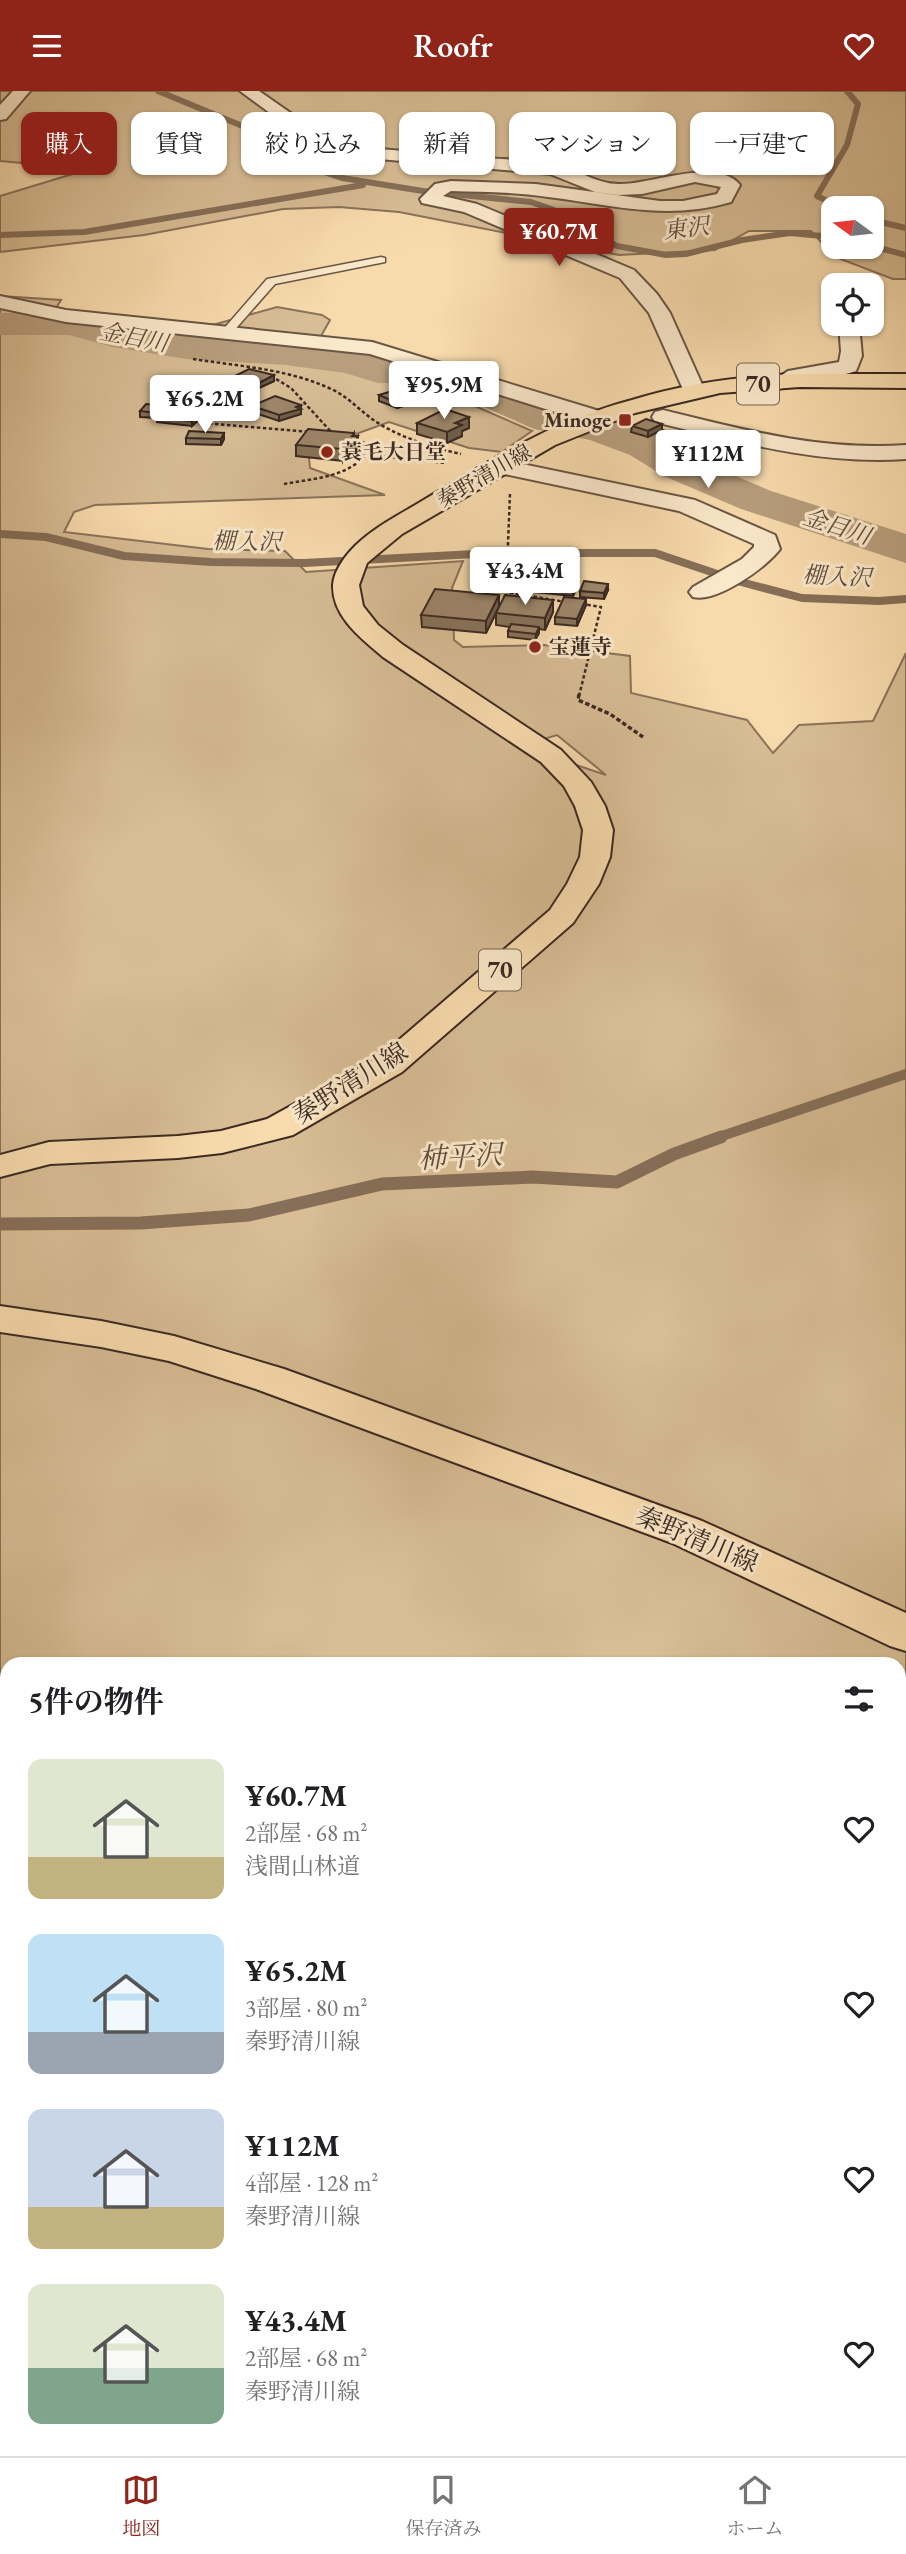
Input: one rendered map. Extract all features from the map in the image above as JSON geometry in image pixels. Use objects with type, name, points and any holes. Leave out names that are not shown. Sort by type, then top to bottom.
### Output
[{"type":"main road","name":"秦野清川線","points":[[0,1166],[49,1153],[178,1147],[222,1142],[280,1127],[390,1065],[562,916],[583,884],[595,857],[598,830],[590,806],[576,782],[551,757],[393,651],[371,633],[353,613],[347,599],[346,584],[355,563],[390,531],[498,465],[593,420],[694,391],[781,383],[906,381]]},
{"type":"main road","name":"秦野清川線","points":[[0,1319],[102,1334],[174,1349],[270,1379],[687,1532],[906,1634]]},
{"type":"street","points":[[0,115],[22,91]]},
{"type":"street","points":[[248,91],[326,146],[345,151],[553,169],[601,188],[618,190],[695,177],[723,180],[731,185],[724,198],[694,205],[619,203],[522,188],[451,186],[436,191],[429,199],[470,208],[627,274],[642,286],[673,339],[694,391]]},
{"type":"street","points":[[0,302],[66,316],[372,348],[593,420]]},
{"type":"street","points":[[781,383],[796,375],[848,366],[851,359],[851,336]]},
{"type":"street","points":[[663,417],[778,444],[883,455],[906,452]]},
{"type":"street","points":[[498,465],[686,505],[766,540],[767,549],[751,564],[702,591]]},
{"type":"lane","points":[[227,332],[271,281],[381,260]]},
{"type":"path","points":[[189,358],[265,371],[319,385],[344,395],[372,419],[431,448],[511,470],[506,592],[601,607],[578,700],[610,714],[643,737]]},
{"type":"path","points":[[265,371],[291,388],[332,434]]},
{"type":"path","points":[[202,423],[342,436]]},
{"type":"path","points":[[284,484],[353,467],[369,455],[372,445],[352,439]]},
{"type":"path","points":[[369,455],[498,465]]},
{"type":"shaded area","points":[[0,91],[906,91],[906,279],[893,279],[884,276],[884,273],[840,259],[884,259],[884,196],[821,196],[821,242],[811,231],[749,231],[715,250],[619,255],[399,212],[339,207],[283,209],[144,235],[0,252],[0,196],[69,175],[117,175],[117,112],[21,112],[21,163],[0,161]]},
{"type":"shaded area","points":[[0,296],[61,300],[53,313],[202,328],[277,307],[322,315],[330,320],[316,345],[410,365],[422,383],[532,431],[502,452],[469,448],[389,422],[356,434],[307,437],[310,468],[385,495],[95,505],[74,512],[64,532],[208,549],[285,551],[306,572],[463,561],[452,588],[454,640],[463,647],[544,645],[630,656],[631,693],[747,720],[773,753],[799,725],[873,721],[906,653],[906,1657],[0,1657]],"holes":[[[557,735],[606,775],[520,746]]]},
{"type":"building","points":[[249,369],[274,375],[259,383],[233,377]]},
{"type":"building","points":[[399,389],[417,396],[397,403],[379,395]]},
{"type":"building","points":[[275,396],[301,405],[296,407],[301,409],[279,415],[252,406]]},
{"type":"building","points":[[146,404],[163,406],[156,413],[140,411]]},
{"type":"building","points":[[170,405],[204,409],[192,421],[157,417]]},
{"type":"building","points":[[445,409],[469,417],[455,423],[462,425],[447,432],[417,423]]},
{"type":"building","points":[[646,419],[662,424],[648,431],[632,426]]},
{"type":"building","points":[[308,429],[354,433],[352,436],[358,436],[350,447],[344,446],[342,449],[296,445]]},
{"type":"building","points":[[189,431],[224,433],[221,439],[186,438]]},
{"type":"building","points":[[539,577],[577,581],[573,589],[535,586]]},
{"type":"building","points":[[584,581],[608,584],[604,593],[580,591]]},
{"type":"building","points":[[435,589],[499,595],[486,621],[421,615]]},
{"type":"building","points":[[505,595],[553,600],[545,618],[496,613]]},
{"type":"building","points":[[564,597],[586,599],[577,619],[555,617]]},
{"type":"building","points":[[511,624],[539,627],[536,634],[508,631]]},
{"type":"waterway","name":"東沢","points":[[158,91],[252,130],[275,151],[306,166],[342,178],[423,191],[531,202],[554,210],[617,246],[666,255],[686,254],[742,240],[790,233],[821,236]]},
{"type":"waterway","points":[[821,198],[817,196],[847,145],[858,104],[847,91]]},
{"type":"waterway","points":[[0,235],[84,232],[363,185]]},
{"type":"waterway","points":[[884,223],[906,228]]},
{"type":"waterway","name":"東沢","points":[[884,249],[906,255]]},
{"type":"waterway","name":"金目川","points":[[0,324],[71,324],[113,336],[186,347],[286,353],[351,362],[378,371],[405,371],[496,397],[549,420],[600,430],[645,446],[679,467],[756,500],[906,549]]},
{"type":"waterway","name":"棚入沢","points":[[0,534],[46,537],[124,556],[211,562],[304,563],[494,553]]},
{"type":"waterway","name":"棚入沢","points":[[521,553],[655,553],[741,582],[802,598],[879,601],[906,599]]},
{"type":"waterway","name":"柿平沢","points":[[716,1138],[906,1074]]},
{"type":"waterway","name":"柿平沢","points":[[0,1224],[141,1223],[249,1215],[382,1184],[533,1177],[617,1182],[674,1154],[721,1137]]},
{"type":"place","name":"Minoge","points":[[625,420]]},
{"type":"place","name":"蓑毛大日堂","points":[[327,452]]},
{"type":"place","name":"宝蓮寺","points":[[535,647]]}]
